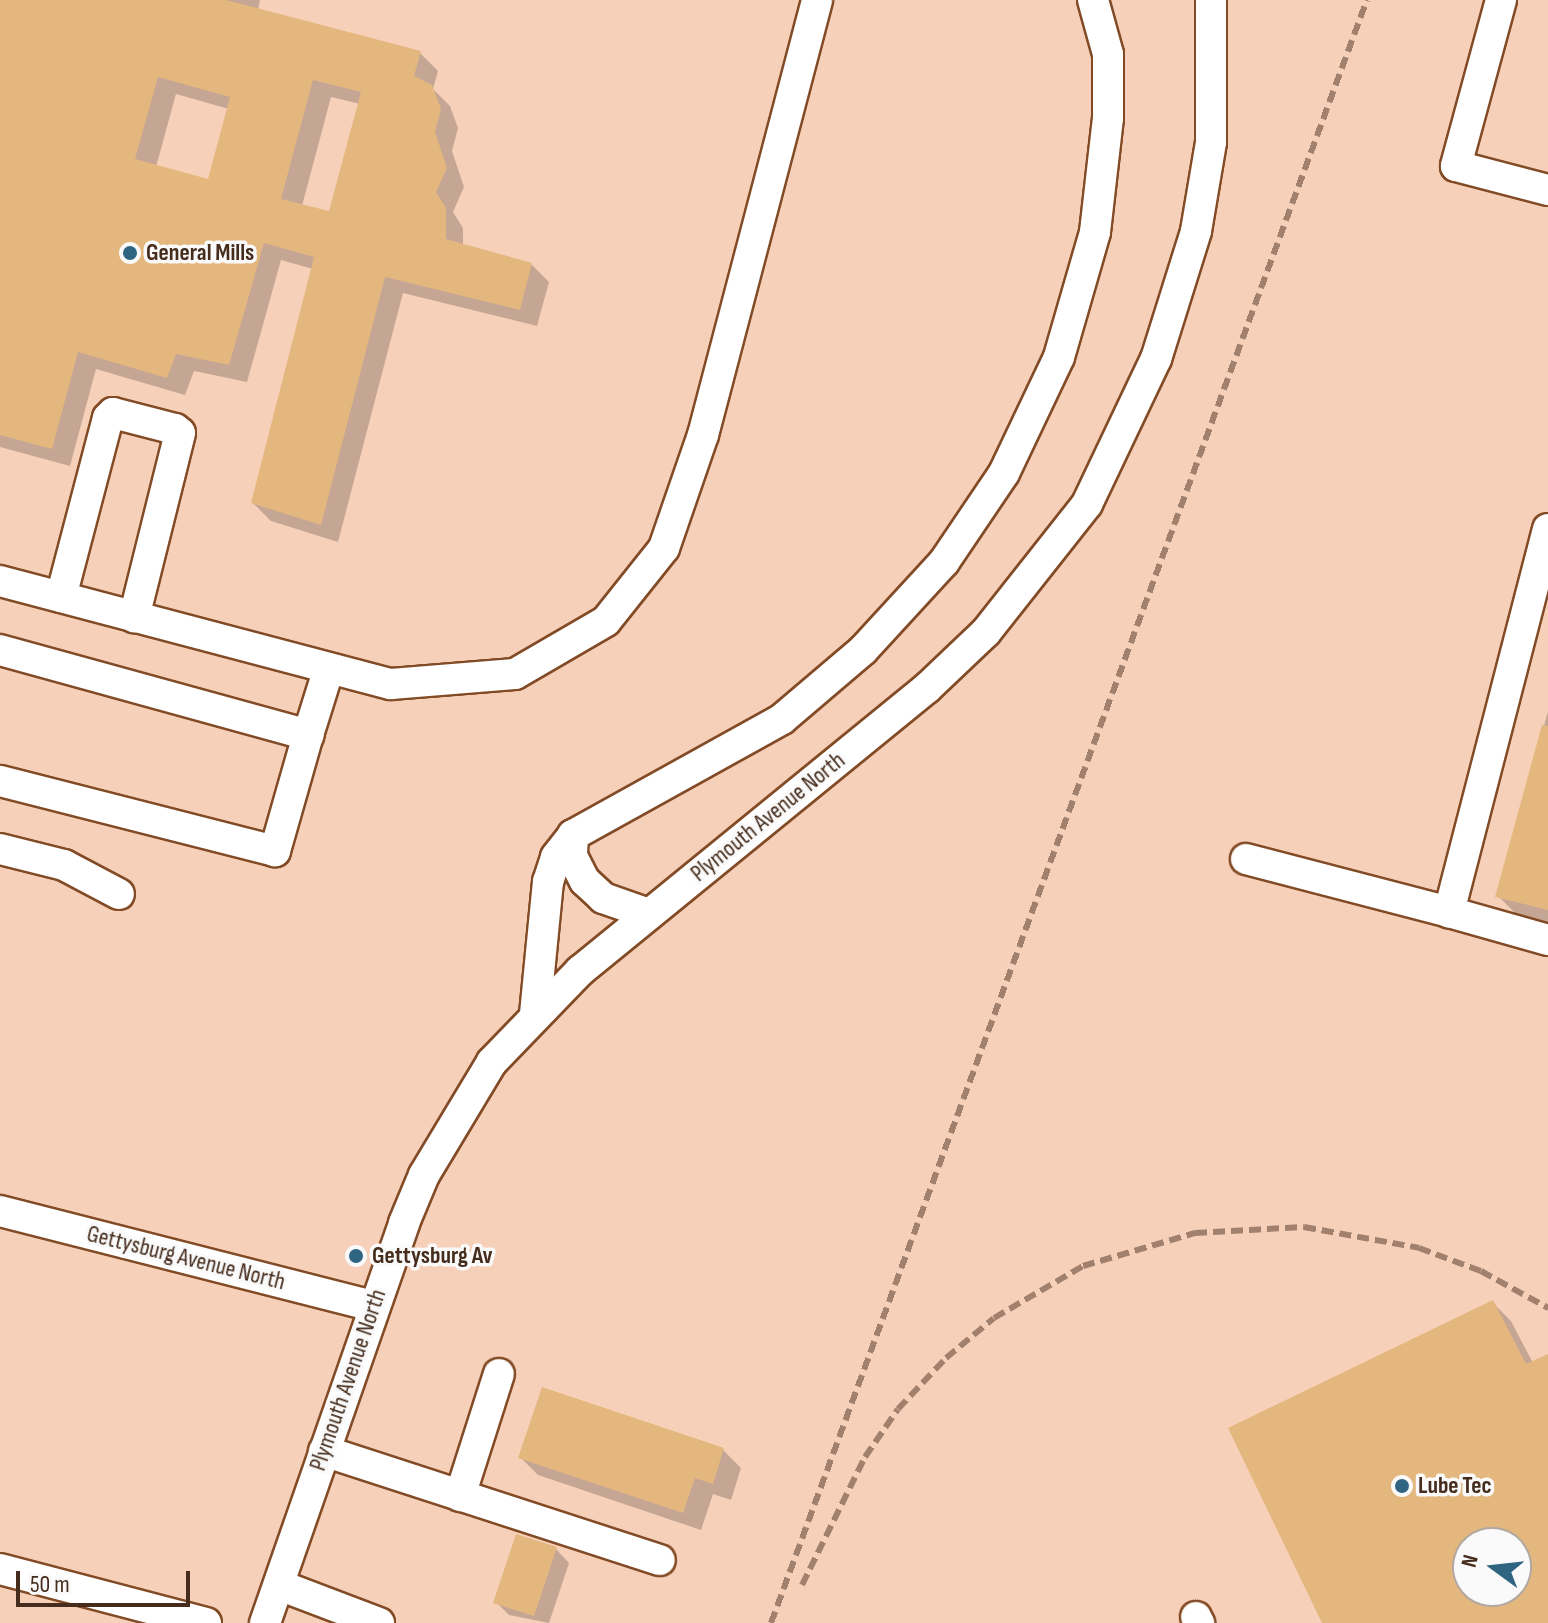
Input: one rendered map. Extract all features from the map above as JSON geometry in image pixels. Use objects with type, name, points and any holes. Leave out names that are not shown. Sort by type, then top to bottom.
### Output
[{"type":"street","points":[[0,581],[391,684],[515,674],[606,621],[664,548],[703,435],[817,0]]},
{"type":"street","points":[[535,1014],[548,882],[556,857],[573,835],[782,719],[863,650],[944,562],[1004,473],[1059,357],[1095,232],[1108,118],[1108,54],[1093,0]]},
{"type":"street","name":"Plymouth Avenue North","points":[[265,1623],[373,1306],[438,1151],[492,1062],[535,1014],[649,914],[927,688],[986,632],[1087,504],[1156,359],[1196,231],[1211,142],[1211,0]]},
{"type":"street","points":[[1501,0],[1456,166],[1548,190]]},
{"type":"street","points":[[61,597],[108,418],[113,413],[175,429],[180,433],[134,617]]},
{"type":"street","points":[[1449,912],[1548,529]]},
{"type":"street","points":[[0,650],[308,735]]},
{"type":"street","points":[[0,781],[275,851],[329,668]]},
{"type":"street","points":[[573,835],[572,856],[585,881],[603,898],[649,914]]},
{"type":"street","points":[[0,849],[64,865],[119,894]]},
{"type":"street","points":[[1246,859],[1548,940]]},
{"type":"street","name":"Gettysburg Avenue North","points":[[0,1211],[373,1306]]},
{"type":"street","points":[[460,1496],[499,1374]]},
{"type":"street","points":[[324,1451],[660,1560]]},
{"type":"street","points":[[0,1569],[206,1623]]},
{"type":"street","points":[[279,1585],[379,1623]]},
{"type":"building","name":"General Mills","points":[[0,0],[226,0],[421,51],[414,76],[432,85],[441,109],[435,132],[447,168],[436,192],[446,208],[446,239],[532,263],[520,310],[385,277],[321,525],[251,503],[314,257],[264,243],[229,365],[176,354],[167,378],[78,352],[52,449],[0,435]],"holes":[[[158,77],[230,97],[208,179],[135,159]],[[313,80],[361,92],[329,211],[281,199]]]},
{"type":"building","points":[[1542,725],[1548,726],[1548,910],[1495,897]]},
{"type":"building","name":"Lube Tec","points":[[1493,1300],[1526,1364],[1548,1354],[1548,1623],[1322,1623],[1228,1428]]},
{"type":"building","points":[[542,1387],[724,1448],[713,1484],[695,1478],[683,1513],[518,1458]]},
{"type":"building","points":[[516,1534],[557,1547],[534,1616],[493,1603]]},
{"type":"railway","points":[[771,1623],[1367,0]]},
{"type":"railway","points":[[802,1585],[865,1457],[898,1409],[946,1358],[994,1318],[1083,1266],[1195,1233],[1304,1227],[1419,1248],[1481,1271],[1548,1308]]},
{"type":"place","name":"General Mills","points":[[130,253]]},
{"type":"place","name":"Gettysburg Av","points":[[356,1256]]},
{"type":"place","name":"Lube Tec","points":[[1402,1486]]}]
